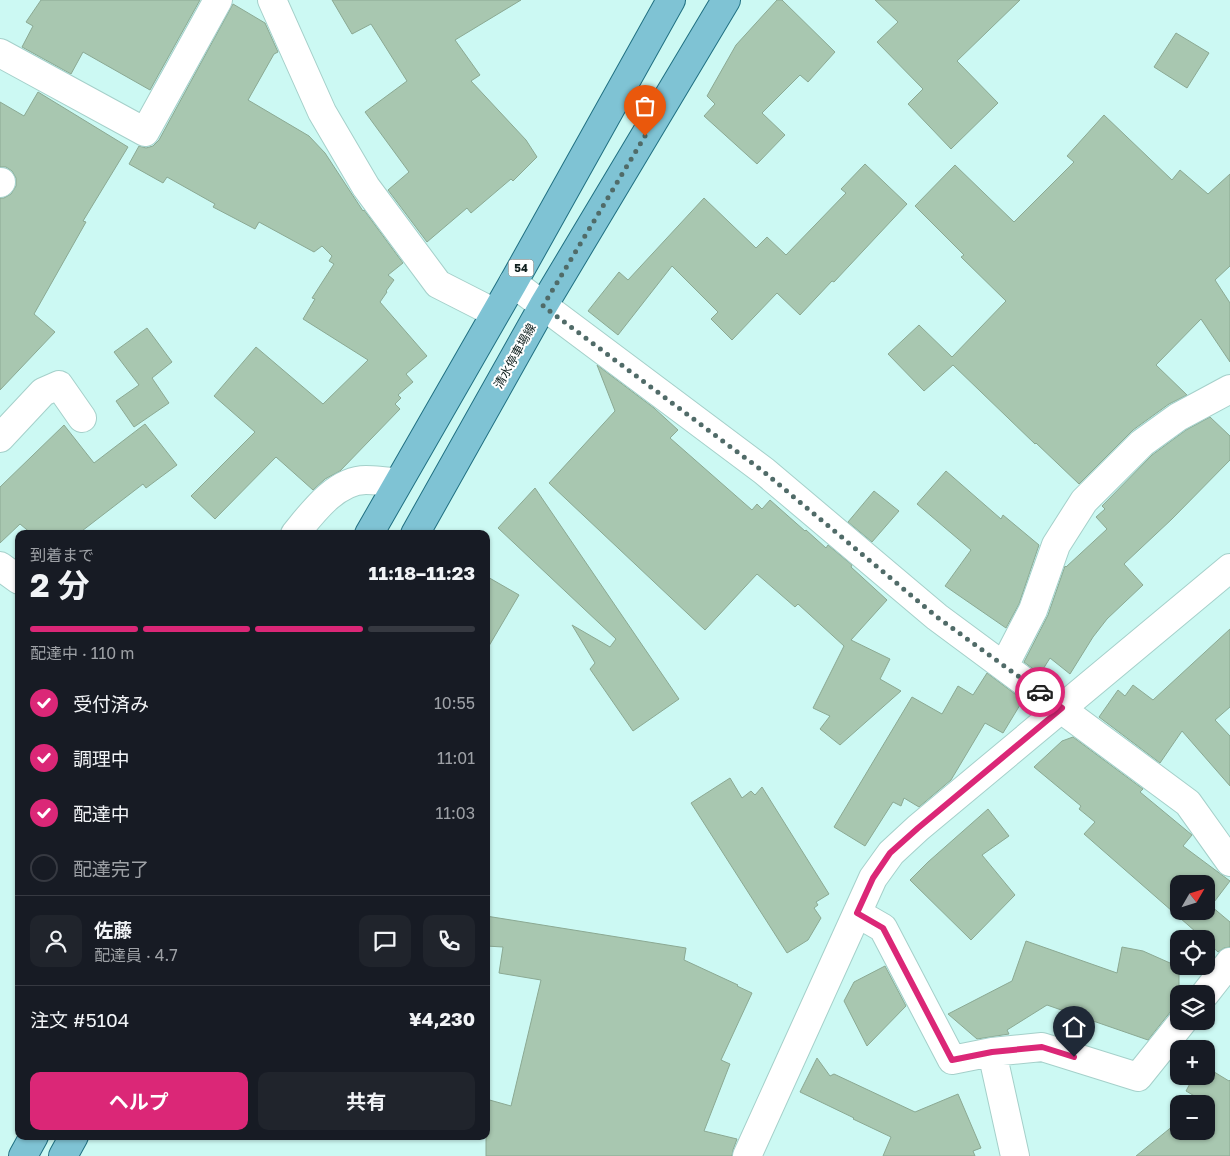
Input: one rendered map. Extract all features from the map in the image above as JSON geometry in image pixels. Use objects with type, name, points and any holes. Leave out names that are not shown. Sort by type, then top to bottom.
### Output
[{"type":"main road","name":"54","points":[[371,530],[671,0]]},
{"type":"main road","name":"清水停車場線","points":[[417,530],[543,306],[726,0]]},
{"type":"main road","points":[[23,1156],[32,1140]]},
{"type":"main road","points":[[63,1156],[72,1140]]},
{"type":"street","points":[[0,53],[145,132],[218,0]]},
{"type":"street","points":[[272,0],[322,112],[366,186],[438,284],[495,313]]},
{"type":"street","points":[[512,283],[764,472],[937,617],[1188,803],[1230,862]]},
{"type":"street","points":[[0,438],[44,392],[59,385],[82,418]]},
{"type":"street","points":[[1004,666],[1034,610],[1056,545],[1084,501],[1142,443],[1178,417],[1230,389]]},
{"type":"street","points":[[298,530],[324,500],[345,486],[364,480],[398,482]]},
{"type":"street","points":[[0,566],[15,577]]},
{"type":"street","points":[[746,1156],[873,878],[890,853],[1230,568]]},
{"type":"street","points":[[857,913],[883,928],[952,1060],[992,1052],[1042,1047],[1138,1077],[1176,1030]]},
{"type":"street","points":[[1212,985],[1230,962]]},
{"type":"street","points":[[992,1052],[1015,1156]]},
{"type":"building","points":[[41,0],[200,0],[150,90],[83,52],[71,74],[22,47],[33,26],[26,22]]},
{"type":"building","points":[[332,0],[521,0],[455,40],[480,75],[471,81],[526,140],[537,157],[513,181],[511,179],[471,213],[467,208],[427,242],[388,190],[409,172],[365,112],[407,81],[371,24],[352,34]]},
{"type":"building","points":[[777,0],[782,0],[835,52],[808,82],[800,75],[762,113],[785,135],[757,164],[704,116],[715,104],[707,96],[736,45]]},
{"type":"building","points":[[875,0],[1020,0],[957,61],[998,103],[951,149],[908,104],[923,89],[877,42],[898,22]]},
{"type":"building","points":[[233,4],[265,23],[278,52],[274,54],[248,100],[309,136],[325,153],[363,211],[403,263],[388,275],[394,280],[380,302],[427,356],[406,374],[413,382],[398,395],[401,398],[395,404],[400,409],[340,471],[325,479],[313,490],[276,457],[215,519],[191,496],[255,432],[214,396],[256,347],[323,404],[368,360],[303,319],[315,299],[312,298],[334,264],[329,261],[332,256],[322,246],[314,252],[259,222],[255,229],[213,207],[215,204],[167,177],[163,183],[129,164],[139,146],[146,148],[153,146],[159,140]]},
{"type":"building","points":[[1176,33],[1209,53],[1187,88],[1154,67]]},
{"type":"building","points":[[38,92],[128,147],[83,221],[86,222],[34,314],[55,332],[0,390],[0,198],[11,194],[16,186],[16,178],[12,171],[6,167],[0,167],[0,102],[24,116]]},
{"type":"building","points":[[1104,115],[1172,180],[1180,170],[1208,194],[1230,174],[1230,266],[1215,280],[1230,303],[1230,362],[1201,319],[1156,365],[1187,395],[1169,404],[1133,430],[1079,484],[953,365],[924,391],[888,354],[919,325],[952,357],[1006,301],[961,257],[964,255],[915,206],[955,165],[1014,222],[1074,162],[1067,156]]},
{"type":"building","points":[[865,164],[907,204],[834,282],[832,281],[800,315],[777,293],[732,340],[711,319],[718,312],[672,266],[618,335],[588,311],[619,272],[628,280],[704,198],[756,248],[767,237],[786,255],[846,193],[841,189]]},
{"type":"building","points":[[147,328],[172,362],[152,378],[169,403],[134,427],[116,401],[139,385],[114,352]]},
{"type":"building","points":[[597,365],[654,408],[678,430],[670,438],[752,510],[757,504],[762,509],[770,500],[826,548],[828,545],[852,565],[851,567],[887,600],[851,640],[890,659],[880,679],[901,691],[840,745],[820,729],[830,716],[813,708],[844,646],[798,604],[795,607],[757,574],[705,630],[549,483],[615,411]]},
{"type":"building","points":[[1210,417],[1230,436],[1230,460],[1124,564],[1143,585],[1107,619],[1093,637],[1070,674],[1050,658],[1040,674],[1024,662],[1048,615],[1065,566],[1107,529],[1096,517],[1105,509],[1102,506],[1152,455],[1186,430]]},
{"type":"building","points":[[145,424],[177,465],[146,488],[143,484],[83,530],[27,530],[20,524],[0,543],[0,487],[64,425],[94,463]]},
{"type":"building","points":[[946,471],[1001,519],[1003,515],[1039,545],[1019,604],[1006,628],[945,586],[971,550],[917,504]]},
{"type":"building","points":[[535,488],[679,699],[633,731],[590,669],[595,663],[572,625],[610,647],[616,639],[498,528]]},
{"type":"building","points":[[874,491],[899,511],[872,542],[848,522]]},
{"type":"building","points":[[490,578],[519,595],[490,644]]},
{"type":"building","points":[[1230,629],[1230,707],[1215,720],[1230,736],[1230,786],[1182,731],[1160,763],[1099,717],[1118,690],[1125,696],[1133,685],[1153,700]]},
{"type":"building","points":[[987,673],[1023,700],[1003,733],[985,723],[951,780],[919,807],[904,798],[901,806],[893,802],[865,846],[834,827],[912,697],[942,714],[958,686],[973,695]]},
{"type":"building","points":[[1073,737],[1143,789],[1140,792],[1192,835],[1183,846],[1230,881],[1215,901],[1215,875],[1170,875],[1170,909],[1084,834],[1095,822],[1079,809],[1081,806],[1034,767],[1062,741]]},
{"type":"building","points":[[730,778],[742,798],[751,791],[755,795],[762,787],[829,894],[816,902],[818,905],[814,908],[821,918],[808,940],[787,953],[691,803]]},
{"type":"building","points":[[988,809],[1009,836],[982,855],[1015,895],[971,940],[910,880]]},
{"type":"building","points":[[1215,909],[1230,922],[1230,947],[1218,952],[1215,949],[1215,930],[1194,930],[1182,920],[1215,920]]},
{"type":"building","points":[[490,917],[686,948],[684,960],[752,993],[721,1060],[730,1064],[704,1131],[737,1139],[732,1156],[486,1156],[486,1140],[490,1140],[490,1100],[511,1106],[541,980],[499,973],[503,947],[490,946]]},
{"type":"building","points":[[1026,941],[1117,973],[1122,947],[1143,951],[1170,963],[1170,975],[1179,975],[1179,985],[1170,985],[1170,1012],[1148,1040],[1047,1005],[1007,1030],[1009,1034],[977,1039],[948,1014],[1012,981]]},
{"type":"building","points":[[885,966],[906,1006],[867,1046],[844,1001],[854,982]]},
{"type":"building","points":[[817,1058],[830,1076],[834,1074],[915,1112],[958,1094],[981,1148],[973,1151],[975,1156],[883,1156],[891,1137],[800,1092]]},
{"type":"building","points":[[1215,1072],[1230,1080],[1230,1156],[1136,1156],[1170,1128],[1170,1140],[1215,1140],[1215,1095],[1193,1095],[1186,1091],[1189,1085],[1215,1085]]},
{"type":"way so far","points":[[645,136],[543,306],[764,472],[937,617],[1040,692]]},
{"type":"route","points":[[1040,692],[1062,708],[890,853],[873,878],[857,913],[883,928],[952,1060],[992,1052],[1042,1047],[1074,1057]]}]
